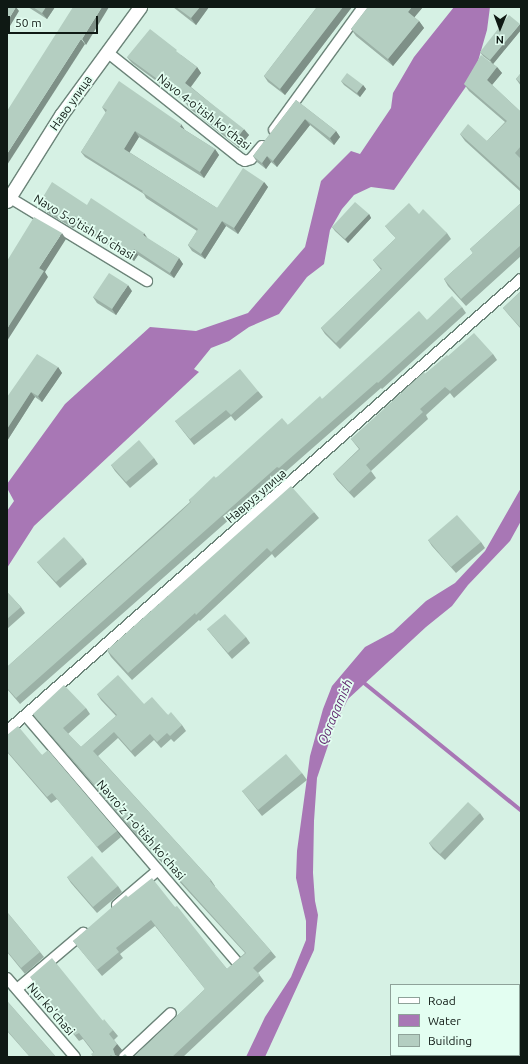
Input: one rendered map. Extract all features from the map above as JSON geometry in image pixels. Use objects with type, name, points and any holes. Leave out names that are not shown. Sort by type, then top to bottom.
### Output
[{"type":"street","name":"Наво улица","points":[[8,198],[61,115],[140,7]]},
{"type":"street","name":"Navo 4-o'tish ko'chasi","points":[[107,52],[245,161],[251,159],[257,153],[363,7]]},
{"type":"street","name":"Navo 5-o'tish ko'chasi","points":[[8,198],[147,281]]},
{"type":"street","name":"Навруз улица","points":[[7,731],[26,716],[521,278]]},
{"type":"street","name":"Navro'z 1-o'tish ko'chasi","points":[[26,716],[236,961]]},
{"type":"street","points":[[111,910],[158,870]]},
{"type":"street","points":[[17,989],[93,925]]},
{"type":"street","name":"Nur ko'chasi","points":[[7,978],[75,1057]]},
{"type":"street","points":[[124,1057],[172,1013]]},
{"type":"water","points":[[454,7],[490,7],[487,30],[474,75],[394,190],[371,187],[354,195],[342,209],[330,230],[324,264],[307,277],[279,314],[249,327],[229,341],[211,348],[194,369],[199,372],[34,526],[7,568],[7,511],[14,501],[7,488],[7,484],[65,404],[150,327],[196,331],[248,313],[305,247],[321,181],[351,151],[360,154],[391,108],[393,93],[414,57]]},
{"type":"water","name":"Qoraqamish","points":[[521,488],[521,521],[510,541],[468,585],[452,606],[426,627],[348,699],[335,725],[317,778],[313,873],[315,901],[318,915],[314,950],[265,1057],[246,1057],[265,1017],[291,977],[306,940],[306,921],[296,878],[297,851],[310,756],[323,709],[332,686],[365,647],[393,632],[426,601],[455,583],[485,551]]},
{"type":"building","points":[[7,7],[16,7],[7,22]]},
{"type":"building","points":[[33,7],[46,7],[42,13]]},
{"type":"building","points":[[73,7],[102,7],[7,154],[7,111]]},
{"type":"building","points":[[176,7],[200,7],[191,18]]},
{"type":"building","points":[[317,7],[343,7],[280,89],[264,76]]},
{"type":"building","points":[[368,7],[412,7],[408,12],[419,21],[388,59],[351,29]]},
{"type":"building","points":[[509,15],[520,24],[490,60],[480,52]]},
{"type":"building","points":[[150,29],[197,67],[185,83],[244,129],[234,142],[185,102],[186,100],[127,57]]},
{"type":"building","points":[[481,55],[497,67],[487,80],[521,112],[521,146],[515,153],[521,159],[521,189],[460,134],[468,124],[487,141],[507,121],[464,84]]},
{"type":"building","points":[[347,73],[363,85],[357,93],[341,81]]},
{"type":"building","points":[[521,73],[521,83],[516,79]]},
{"type":"building","points":[[119,81],[181,124],[180,127],[215,149],[200,172],[135,131],[124,149],[217,208],[243,168],[264,182],[234,228],[222,221],[201,254],[188,245],[198,229],[142,192],[143,191],[81,152],[107,110],[102,107]]},
{"type":"building","points":[[296,100],[336,131],[330,138],[305,119],[273,161],[267,156],[262,163],[253,156]]},
{"type":"building","points":[[52,182],[87,205],[91,198],[144,233],[143,235],[179,258],[170,273],[134,249],[130,255],[72,219],[69,223],[42,206],[43,204],[40,202]]},
{"type":"building","points":[[355,202],[369,214],[345,239],[332,227]]},
{"type":"building","points":[[409,203],[419,214],[423,209],[447,233],[336,343],[321,328],[382,269],[373,260],[396,238],[385,226]]},
{"type":"building","points":[[521,203],[521,245],[461,299],[444,279],[473,253],[470,249]]},
{"type":"building","points":[[34,217],[62,233],[39,268],[44,271],[7,329],[7,261]]},
{"type":"building","points":[[109,273],[128,285],[112,309],[93,297]]},
{"type":"building","points":[[521,291],[521,328],[503,308]]},
{"type":"building","points":[[452,296],[462,307],[378,383],[377,382],[279,468],[277,467],[16,698],[7,688],[7,667],[163,528],[191,502],[189,500],[214,476],[216,478],[282,418],[288,425],[320,396],[322,399],[419,311],[427,320]]},
{"type":"building","points":[[474,333],[493,354],[450,391],[445,387],[420,409],[423,412],[366,465],[371,471],[349,492],[333,474],[360,449],[351,439],[424,372],[425,374]]},
{"type":"building","points":[[37,354],[58,367],[38,396],[31,392],[7,429],[7,397]]},
{"type":"building","points":[[240,369],[258,391],[231,415],[226,410],[190,439],[175,421]]},
{"type":"building","points":[[139,440],[154,458],[126,482],[111,465]]},
{"type":"building","points":[[291,486],[314,512],[271,552],[267,548],[196,615],[195,613],[128,673],[107,650]]},
{"type":"building","points":[[457,515],[481,542],[451,567],[428,540]]},
{"type":"building","points":[[64,537],[83,558],[56,582],[37,562]]},
{"type":"building","points":[[7,592],[21,607],[7,619]]},
{"type":"building","points":[[225,614],[246,637],[228,653],[207,629]]},
{"type":"building","points":[[118,675],[144,704],[152,697],[168,715],[171,712],[182,725],[170,736],[167,733],[157,742],[150,734],[131,751],[114,732],[93,751],[211,880],[210,881],[271,951],[253,968],[260,975],[172,1057],[134,1057],[205,989],[151,920],[116,948],[119,952],[97,970],[73,941],[126,895],[128,897],[152,878],[175,907],[177,906],[227,969],[246,953],[127,822],[33,714],[64,685],[86,708],[63,728],[81,747],[117,715],[97,694]]},
{"type":"building","points":[[18,726],[42,755],[48,750],[117,831],[97,847],[52,793],[47,797],[7,751],[7,735]]},
{"type":"building","points":[[286,754],[302,773],[258,810],[242,791]]},
{"type":"building","points":[[468,802],[480,813],[440,854],[429,843]]},
{"type":"building","points":[[92,856],[118,886],[93,907],[67,877]]},
{"type":"building","points":[[7,912],[40,952],[21,968],[7,951]]},
{"type":"building","points":[[52,958],[103,1021],[104,1019],[113,1030],[109,1034],[117,1044],[113,1049],[115,1055],[120,1057],[113,1057],[111,1055],[109,1057],[93,1057],[91,1054],[94,1052],[79,1033],[75,1035],[54,1010],[56,1009],[30,977]]},
{"type":"building","points":[[7,1001],[56,1057],[30,1057],[7,1030]]},
{"type":"building","points":[[125,1054],[128,1057],[121,1057]]},
{"type":"waterway","name":"Qoraqamish","points":[[362,681],[521,810]]}]
